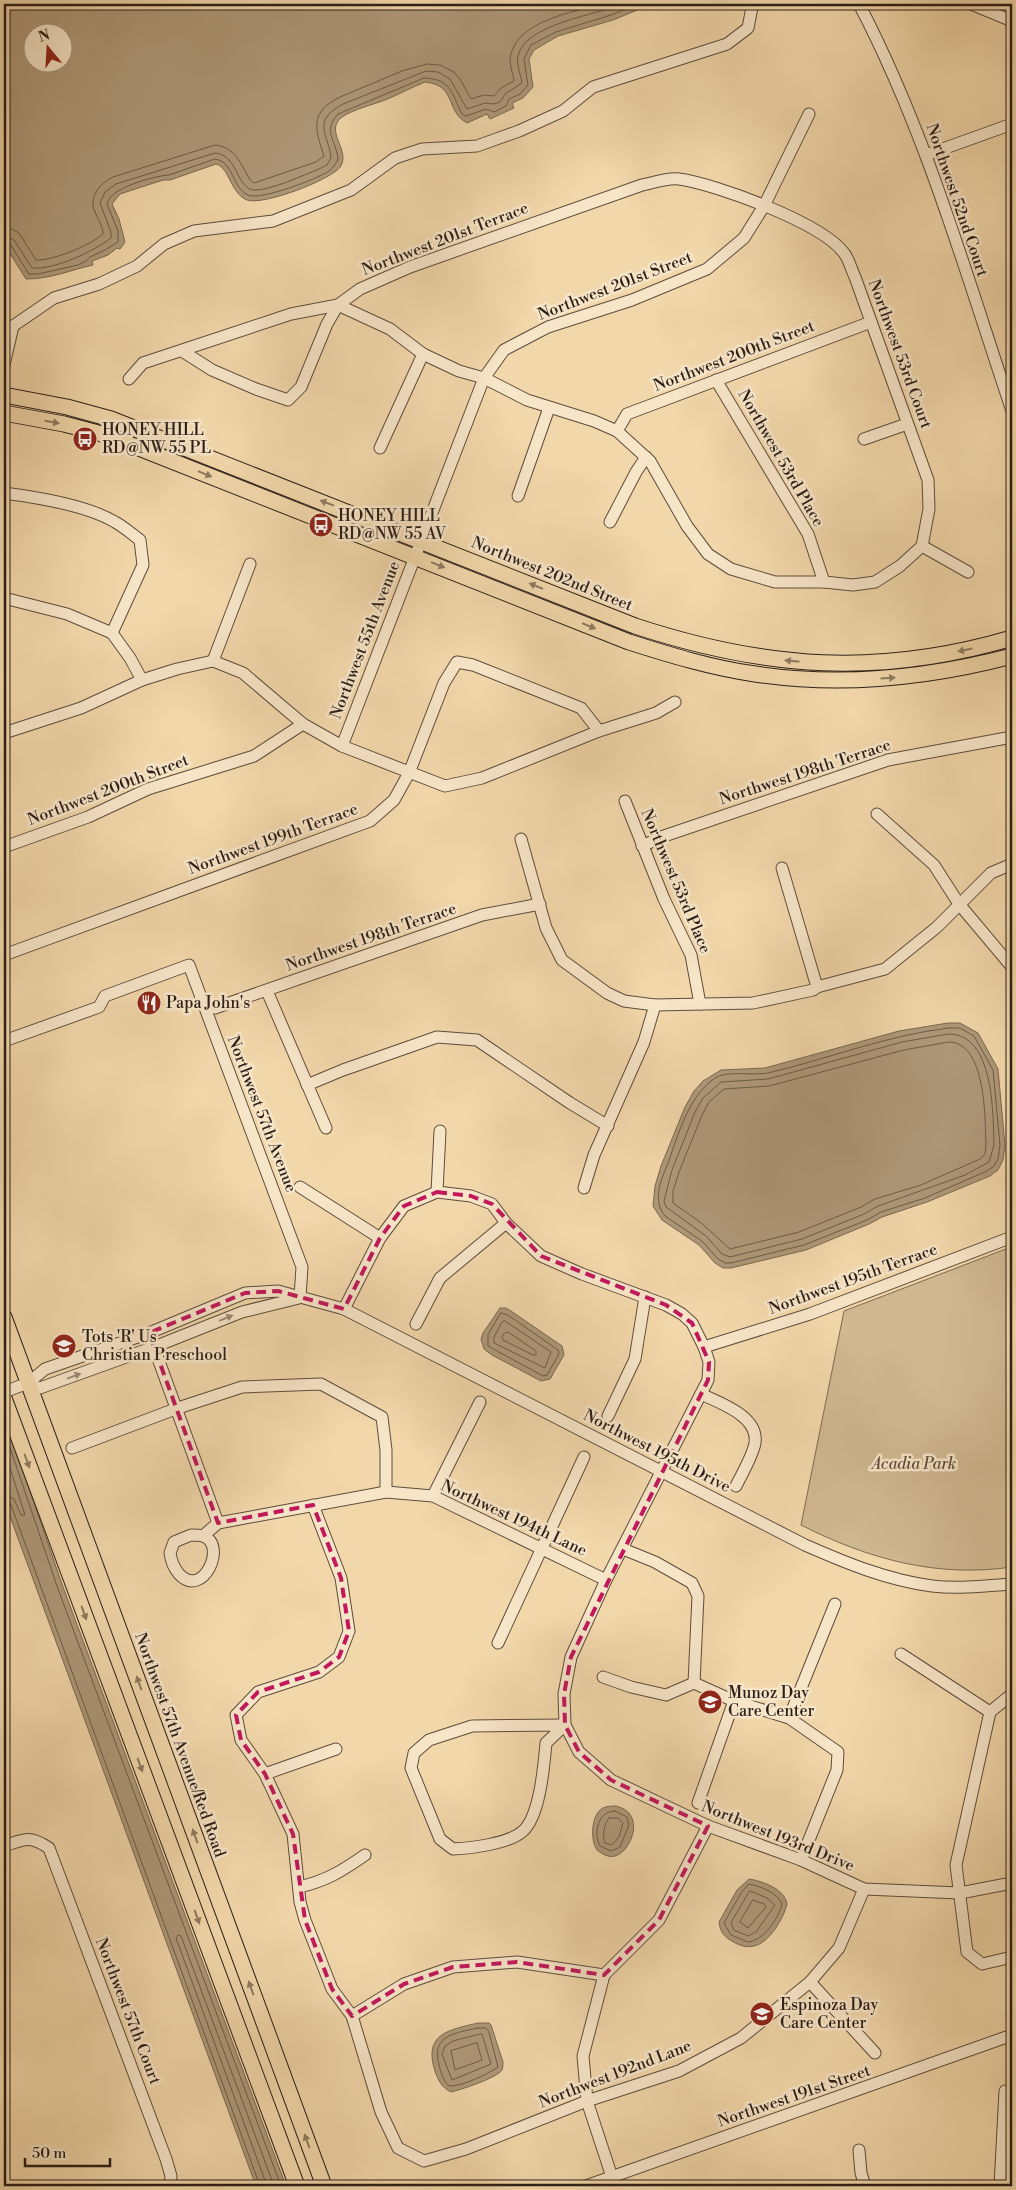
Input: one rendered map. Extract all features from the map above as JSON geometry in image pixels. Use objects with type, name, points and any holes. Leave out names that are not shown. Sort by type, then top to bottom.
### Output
[{"type":"main road","name":"Northwest 202nd Street","points":[[4,395],[68,407],[111,419],[627,622],[676,639],[757,657],[840,664],[903,661],[969,649],[1012,638]]},
{"type":"main road","name":"Northwest 202nd Street","points":[[4,413],[64,424],[106,435],[629,642],[671,655],[754,674],[839,681],[930,673],[1012,656]]},
{"type":"main road","name":"Northwest 57th Avenue/Red Road","points":[[4,1317],[324,2186]]},
{"type":"main road","points":[[4,1398],[297,2186]]},
{"type":"street","points":[[4,365],[8,323],[54,298],[99,284],[137,266],[164,244],[194,231],[273,221],[351,190],[395,158],[422,149],[477,146],[519,131],[563,111],[593,86],[726,44],[748,28],[751,4]]},
{"type":"street","name":"Northwest 52nd Court","points":[[859,4],[884,51],[926,155],[1012,411]]},
{"type":"street","points":[[972,4],[1012,21]]},
{"type":"street","name":"Northwest 201st Street","points":[[484,378],[504,350],[548,327],[632,300],[707,269],[744,238],[764,206],[809,114]]},
{"type":"street","points":[[926,155],[1012,124]]},
{"type":"street","name":"Northwest 201st Terrace","points":[[129,379],[142,363],[291,314],[338,305],[360,289],[410,267],[642,185],[677,178],[727,190]]},
{"type":"street","name":"Northwest 53rd Court","points":[[727,190],[824,234],[844,253],[928,480],[929,509],[922,546]]},
{"type":"street","points":[[182,351],[212,370],[256,389],[288,400],[301,387],[327,324],[338,305],[390,328],[423,354],[459,371],[484,378],[527,400],[594,421],[617,431],[646,458],[687,526],[708,554],[731,569],[775,582],[824,582],[853,585],[875,582],[900,566],[922,546],[968,572]]},
{"type":"street","name":"Northwest 200th Street","points":[[617,431],[627,414],[871,322]]},
{"type":"street","points":[[380,448],[423,354]]},
{"type":"street","name":"Northwest 55th Avenue","points":[[342,746],[484,378]]},
{"type":"street","name":"Northwest 53rd Place","points":[[716,380],[808,534],[824,582]]},
{"type":"street","points":[[518,496],[549,408]]},
{"type":"street","points":[[864,439],[908,424]]},
{"type":"street","points":[[610,522],[636,472],[646,458]]},
{"type":"street","points":[[4,493],[77,508],[115,522],[140,540],[143,565],[112,633]]},
{"type":"street","points":[[213,661],[250,564]]},
{"type":"street","points":[[4,598],[67,614],[112,633],[130,658],[142,680]]},
{"type":"street","points":[[4,733],[81,708],[142,680],[177,669],[213,661],[243,673],[303,724],[342,746],[445,786],[482,778],[599,731],[656,713],[675,702]]},
{"type":"street","name":"Northwest 199th Terrace","points":[[4,955],[370,820],[394,800],[409,773],[444,683],[457,662],[473,665],[582,708],[599,731]]},
{"type":"street","name":"Northwest 200th Street","points":[[4,847],[88,817],[148,788],[254,756],[303,724]]},
{"type":"street","name":"Northwest 198th Terrace","points":[[642,846],[664,836],[888,760],[1012,737]]},
{"type":"street","name":"Northwest 53rd Place","points":[[625,801],[664,899],[692,955],[700,1004]]},
{"type":"street","points":[[876,814],[934,864],[959,904],[1012,967]]},
{"type":"street","points":[[521,838],[546,928],[562,960],[607,993],[624,1001],[655,1005],[753,1003],[812,990],[816,987],[885,968],[937,927],[991,873],[1012,864]]},
{"type":"street","points":[[782,868],[816,987]]},
{"type":"street","name":"Northwest 198th Terrace","points":[[215,1008],[482,916],[540,904]]},
{"type":"street","name":"Northwest 57th Avenue","points":[[4,1041],[99,1007],[105,996],[189,965],[302,1267],[300,1297]]},
{"type":"street","points":[[267,991],[326,1128]]},
{"type":"street","points":[[584,1188],[594,1156],[644,1042],[655,1005]]},
{"type":"street","points":[[307,1086],[343,1070],[437,1037],[477,1040],[570,1103],[608,1126]]},
{"type":"street","points":[[437,1192],[440,1131]]},
{"type":"street","points":[[300,1187],[380,1238]]},
{"type":"street","points":[[344,1309],[380,1238],[404,1206],[437,1192],[471,1196],[492,1204],[506,1223],[541,1256],[666,1305],[682,1314],[692,1323],[709,1362],[708,1380],[606,1580],[571,1657],[564,1694],[565,1725],[546,1743],[541,1777],[530,1823],[522,1833],[486,1847],[453,1849],[440,1839],[411,1768],[414,1753],[429,1740],[472,1726],[565,1725]]},
{"type":"street","points":[[416,1324],[440,1278],[506,1223]]},
{"type":"street","name":"Northwest 195th Terrace","points":[[704,1347],[810,1314],[1012,1237]]},
{"type":"street","name":"Northwest 195th Drive","points":[[4,1392],[28,1383],[45,1369],[149,1333],[245,1292],[278,1291],[344,1309],[411,1345],[805,1545],[850,1565],[895,1579],[933,1586],[976,1587],[1012,1584]]},
{"type":"street","name":"Northwest 195th Drive","points":[[28,1383],[40,1388],[154,1347],[242,1312],[300,1297]]},
{"type":"street","points":[[608,1416],[635,1359],[645,1297]]},
{"type":"street","points":[[149,1333],[178,1408],[218,1523],[203,1536]]},
{"type":"street","points":[[72,1448],[178,1408],[242,1388],[321,1384],[382,1417],[386,1450],[386,1492]]},
{"type":"street","points":[[701,1394],[742,1414],[751,1425],[755,1442],[736,1486]]},
{"type":"street","points":[[434,1496],[480,1402]]},
{"type":"street","points":[[498,1643],[543,1550],[584,1457]]},
{"type":"street","name":"Northwest 194th Lane","points":[[218,1523],[386,1492],[434,1496],[606,1580]]},
{"type":"street","points":[[313,1505],[341,1578],[349,1631],[339,1657],[319,1672],[258,1692],[236,1715],[241,1740],[266,1774],[293,1834],[300,1902],[332,1990],[352,2016],[404,1984],[454,1967],[517,1962],[604,1975]]},
{"type":"street","points":[[622,1549],[655,1562],[692,1583],[698,1596],[694,1684]]},
{"type":"street","points":[[788,1718],[835,1604]]},
{"type":"street","points":[[901,1654],[990,1712]]},
{"type":"street","points":[[603,1677],[630,1687],[666,1695],[694,1684],[734,1701],[788,1718],[838,1752],[837,1770],[801,1860]]},
{"type":"street","points":[[1012,1694],[990,1712],[956,1865],[967,1952],[982,1964],[1012,1957]]},
{"type":"street","points":[[698,1803],[734,1701]]},
{"type":"street","name":"Northwest 193rd Drive","points":[[565,1725],[579,1752],[611,1780],[708,1826],[801,1860],[864,1889],[960,1894],[1012,1883]]},
{"type":"street","points":[[266,1774],[336,1749]]},
{"type":"street","points":[[612,2177],[587,2101],[583,2056],[604,1975],[659,1920],[708,1826]]},
{"type":"street","name":"Northwest 57th Court","points":[[4,1846],[24,1840],[36,1839],[49,1848],[166,2159],[171,2176],[170,2186]]},
{"type":"street","points":[[299,1887],[329,1878],[365,1856]]},
{"type":"street","name":"Northwest 192nd Lane","points":[[352,2016],[381,2112],[398,2148],[424,2162],[466,2149],[587,2101],[679,2071],[734,2043],[810,1982],[840,1948],[864,1889]]},
{"type":"street","points":[[810,1982],[875,2053]]},
{"type":"street","name":"Northwest 191st Street","points":[[586,2186],[1012,2036]]},
{"type":"street","points":[[1000,2186],[1005,2091]]},
{"type":"street","points":[[859,2150],[861,2173],[865,2186]]},
{"type":"highlighted area","points":[[437,1192],[471,1196],[492,1204],[541,1256],[666,1305],[692,1323],[709,1362],[708,1380],[571,1657],[564,1694],[565,1725],[579,1752],[611,1780],[708,1826],[659,1920],[604,1975],[517,1962],[453,1967],[404,1984],[352,2016],[332,1989],[305,1920],[293,1834],[265,1774],[241,1740],[236,1715],[258,1692],[319,1672],[339,1657],[349,1631],[341,1578],[313,1505],[218,1523],[149,1333],[245,1293],[278,1291],[344,1309],[380,1238],[404,1206]]},
{"type":"green space","name":"Acadia Park","points":[[1006,1249],[1012,1266],[1012,1567],[957,1570],[930,1568],[904,1563],[852,1547],[801,1525],[844,1311]]},
{"type":"water","points":[[4,4],[652,4],[613,20],[558,36],[534,50],[529,59],[533,87],[523,98],[512,103],[514,108],[490,119],[487,114],[467,123],[455,112],[447,93],[442,88],[425,82],[390,98],[357,109],[342,117],[337,122],[336,134],[343,160],[341,166],[335,172],[325,178],[281,196],[255,201],[247,200],[241,197],[221,166],[216,164],[170,180],[163,180],[120,194],[112,204],[119,219],[125,242],[120,249],[117,248],[108,255],[92,261],[93,265],[52,276],[26,279],[4,244]]},
{"type":"water","points":[[948,1023],[960,1023],[978,1033],[998,1069],[1005,1146],[1003,1160],[998,1170],[990,1176],[927,1202],[882,1217],[806,1250],[731,1268],[723,1268],[715,1263],[699,1245],[662,1220],[653,1206],[655,1186],[685,1107],[694,1091],[703,1081],[721,1070],[765,1068],[899,1031]]},
{"type":"water","points":[[500,1308],[506,1308],[511,1311],[562,1346],[564,1355],[550,1379],[541,1381],[484,1349],[481,1339],[483,1333]]},
{"type":"water","points":[[4,1415],[63,1587],[286,2186],[256,2186],[4,1500]]},
{"type":"water","points":[[616,1806],[626,1810],[634,1824],[631,1840],[626,1847],[621,1853],[610,1856],[597,1850],[593,1840],[593,1828],[599,1811],[606,1807]]},
{"type":"water","points":[[749,1879],[778,1890],[787,1904],[783,1916],[770,1935],[760,1944],[748,1947],[737,1944],[727,1938],[721,1931],[719,1922],[737,1890]]},
{"type":"water","points":[[478,2023],[489,2023],[491,2025],[503,2062],[502,2069],[499,2073],[486,2080],[451,2092],[443,2086],[435,2071],[432,2049],[435,2041],[457,2028]]},
{"type":"place","name":"HONEY HILL RD@NW 55 PL","points":[[85,439]]},
{"type":"place","name":"HONEY HILL RD@NW 55 AV","points":[[321,525]]},
{"type":"place","name":"Papa John's","points":[[149,1003]]},
{"type":"place","name":"Tots 'R' Us Christian Preschool","points":[[64,1346]]},
{"type":"place","name":"Munoz Day Care Center","points":[[710,1702]]},
{"type":"place","name":"Espinoza Day Care Center","points":[[762,2014]]}]
